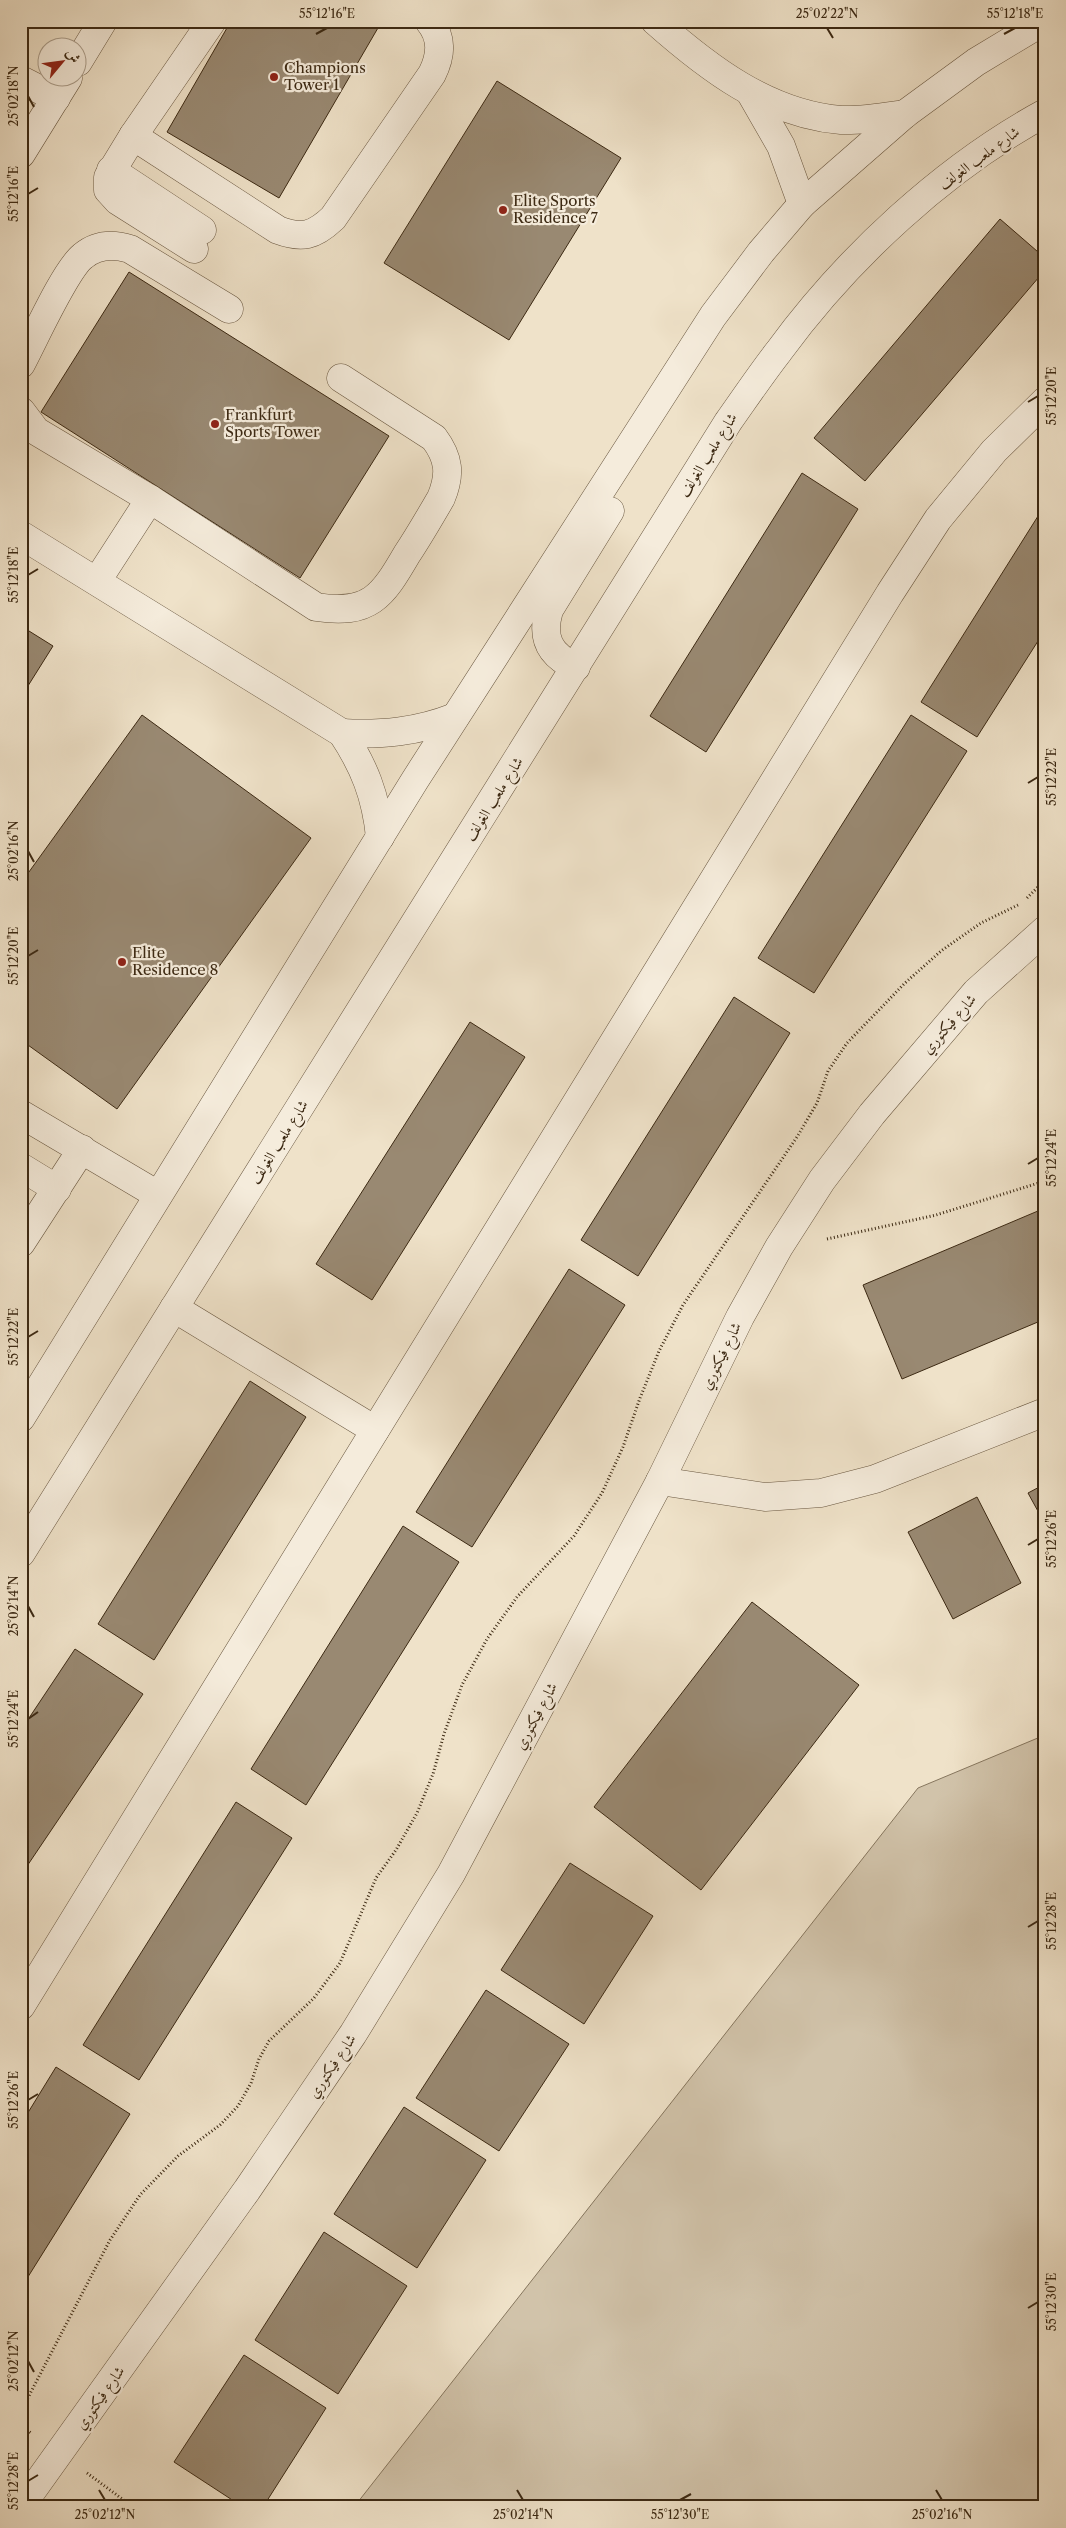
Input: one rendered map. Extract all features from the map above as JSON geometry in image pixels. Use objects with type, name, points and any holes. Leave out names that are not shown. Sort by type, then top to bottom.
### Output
[{"type":"street","points":[[88,46],[103,21]]},
{"type":"street","points":[[198,239],[112,196],[107,184],[111,170],[212,21]]},
{"type":"street","points":[[133,136],[278,230],[292,235],[308,235],[322,229],[333,218],[432,74],[438,62],[441,48],[438,34],[430,21]]},
{"type":"street","points":[[655,21],[678,41],[750,92],[779,105],[810,115],[841,120],[873,119],[905,114]]},
{"type":"street","points":[[21,1418],[380,836],[713,316],[760,252],[802,204],[905,114],[976,62],[1044,21]]},
{"type":"street","points":[[21,80],[38,83]]},
{"type":"street","points":[[21,154],[31,117],[62,88]]},
{"type":"street","points":[[750,92],[781,146],[802,204]]},
{"type":"street","name":"شارع ملعب الغولف","points":[[21,1553],[728,422],[780,350],[837,281],[899,219],[967,162],[1045,112]]},
{"type":"street","points":[[21,364],[74,265],[94,249],[106,246],[119,246],[130,249],[229,309]]},
{"type":"street","points":[[21,411],[36,430],[150,498],[316,607],[335,610],[353,608],[371,600],[386,590],[441,498],[447,483],[448,466],[443,451],[434,438],[341,378]]},
{"type":"street","points":[[21,2006],[890,593],[938,519],[994,451],[1045,401]]},
{"type":"street","points":[[576,667],[563,661],[553,651],[547,638],[546,623],[549,610],[624,487],[630,462],[627,450]]},
{"type":"street","points":[[97,581],[150,498]]},
{"type":"street","points":[[21,535],[342,733],[358,757],[370,782],[377,809],[380,836]]},
{"type":"street","points":[[342,733],[374,735],[406,732],[455,717]]},
{"type":"street","name":"شارع فيكتوري","points":[[21,2506],[248,2190],[353,2034],[451,1874],[660,1481],[740,1317],[779,1247],[822,1180],[872,1114],[976,992],[1045,930]]},
{"type":"street","points":[[21,1114],[158,1195]]},
{"type":"street","points":[[21,1244],[82,1149]]},
{"type":"street","points":[[21,1167],[57,1189]]},
{"type":"street","points":[[174,1308],[375,1430]]},
{"type":"street","points":[[660,1481],[766,1497],[821,1493],[875,1479],[1045,1412]]},
{"type":"path","points":[[21,2411],[110,2240],[140,2195],[178,2156],[220,2125],[238,2106],[251,2083],[259,2059],[269,2041],[314,1998],[340,1963],[376,1878],[396,1850],[417,1814],[433,1774],[444,1734],[462,1685],[487,1639],[517,1597],[574,1536],[602,1493],[623,1447],[640,1398],[660,1351],[683,1305],[797,1137],[817,1103],[828,1071],[837,1057],[847,1043],[904,983],[941,951],[981,923],[1024,901],[1045,880]]},
{"type":"path","points":[[779,1247],[858,1233],[936,1215],[1045,1181]]},
{"type":"shaded area","points":[[1045,1735],[1045,2507],[354,2507],[918,1788]]},
{"type":"building","name":"Champions Tower 1","points":[[231,21],[382,21],[279,198],[167,132]]},
{"type":"building","name":"Elite Sports Residence 7","points":[[497,81],[621,158],[509,340],[384,263]]},
{"type":"building","points":[[1000,219],[1045,258],[1045,270],[865,481],[814,438]]},
{"type":"building","name":"Frankfurt Sports Tower","points":[[129,272],[389,436],[300,578],[41,412]]},
{"type":"building","points":[[802,473],[858,509],[706,752],[650,716]]},
{"type":"building","points":[[1045,505],[1045,630],[977,737],[921,702]]},
{"type":"building","points":[[21,626],[53,646],[21,697]]},
{"type":"building","name":"Elite Residence 8","points":[[142,715],[311,838],[117,1109],[21,1040],[21,883]]},
{"type":"building","points":[[911,715],[967,751],[814,993],[758,958]]},
{"type":"building","points":[[734,997],[790,1033],[638,1276],[581,1240]]},
{"type":"building","points":[[470,1022],[525,1057],[372,1300],[316,1264]]},
{"type":"building","points":[[1045,1208],[1045,1319],[902,1379],[863,1285]]},
{"type":"building","points":[[569,1269],[625,1305],[472,1547],[416,1512]]},
{"type":"building","points":[[250,1381],[306,1417],[154,1660],[98,1624]]},
{"type":"building","points":[[1045,1484],[1045,1524],[1028,1493]]},
{"type":"building","points":[[977,1497],[1021,1583],[953,1619],[908,1532]]},
{"type":"building","points":[[403,1526],[459,1562],[306,1805],[251,1769]]},
{"type":"building","points":[[752,1602],[859,1685],[701,1890],[594,1807]]},
{"type":"building","points":[[75,1649],[143,1694],[21,1875],[21,1730]]},
{"type":"building","points":[[236,1802],[292,1838],[139,2080],[83,2045]]},
{"type":"building","points":[[570,1863],[653,1916],[584,2024],[501,1970]]},
{"type":"building","points":[[486,1990],[569,2044],[499,2151],[416,2098]]},
{"type":"building","points":[[56,2067],[130,2114],[21,2288],[21,2124]]},
{"type":"building","points":[[404,2107],[486,2160],[417,2268],[334,2214]]},
{"type":"building","points":[[324,2232],[407,2286],[338,2394],[255,2340]]},
{"type":"building","points":[[244,2355],[326,2408],[263,2507],[243,2507],[174,2462]]},
{"type":"place","name":"Champions Tower 1","points":[[274,77]]},
{"type":"place","name":"Elite Sports Residence 7","points":[[503,210]]},
{"type":"place","name":"Frankfurt Sports Tower","points":[[215,424]]},
{"type":"place","name":"Elite Residence 8","points":[[122,962]]}]
